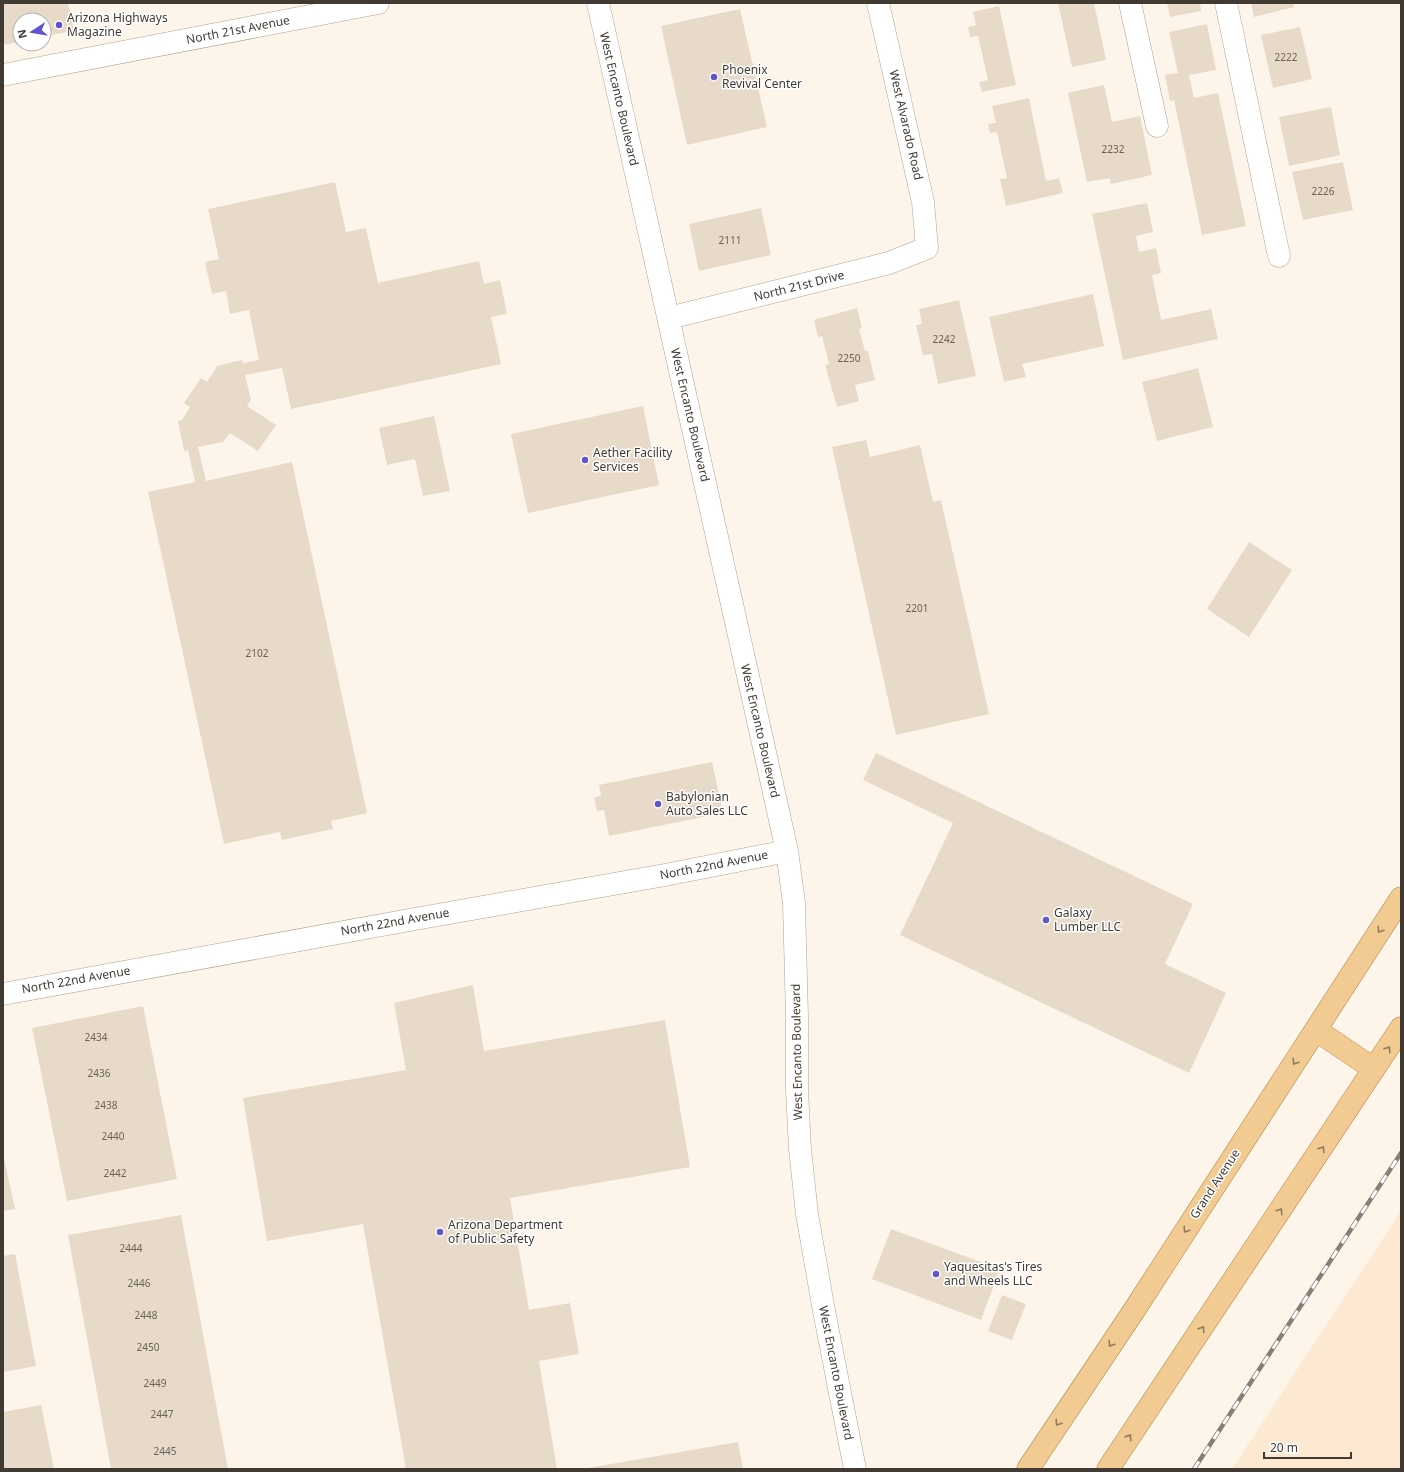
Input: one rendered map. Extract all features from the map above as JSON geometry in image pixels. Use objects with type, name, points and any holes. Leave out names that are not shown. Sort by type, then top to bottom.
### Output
[{"type":"main road","name":"Grand Avenue","points":[[1028,1469],[1133,1312],[1401,898]]},
{"type":"main road","points":[[1108,1469],[1401,1028]]},
{"type":"main road","points":[[1316,1030],[1374,1069]]},
{"type":"street","name":"North 21st Avenue","points":[[3,75],[378,3]]},
{"type":"street","name":"West Encanto Boulevard","points":[[598,3],[787,851],[794,910],[797,1017],[797,1090],[800,1149],[808,1214],[818,1274],[855,1469]]},
{"type":"street","name":"West Alvarado Road","points":[[878,3],[923,202],[927,248]]},
{"type":"street","points":[[1130,3],[1157,126]]},
{"type":"street","points":[[1226,3],[1279,256]]},
{"type":"street","name":"North 21st Drive","points":[[669,318],[889,263],[927,248]]},
{"type":"street","name":"North 22nd Avenue","points":[[3,994],[665,875],[787,851]]},
{"type":"shaded area","points":[[1401,1211],[1401,1469],[1232,1469]]},
{"type":"building","name":"Arizona Highways Magazine","points":[[3,3],[68,3],[74,30],[52,35],[52,12],[12,12],[12,44],[5,45],[3,38]]},
{"type":"building","points":[[1058,3],[1094,3],[1106,60],[1072,67]]},
{"type":"building","points":[[1167,3],[1200,3],[1201,11],[1170,17]]},
{"type":"building","points":[[1251,3],[1293,3],[1294,7],[1254,17]]},
{"type":"building","points":[[999,6],[1016,85],[982,92],[979,82],[988,80],[978,36],[970,37],[968,27],[976,25],[973,12]]},
{"type":"building","name":"Phoenix Revival Center","points":[[740,9],[767,127],[687,145],[661,26]]},
{"type":"building","points":[[1207,24],[1216,70],[1189,75],[1194,98],[1218,93],[1246,226],[1202,235],[1174,100],[1170,101],[1165,75],[1178,73],[1169,32]]},
{"type":"building","points":[[1300,27],[1312,79],[1273,88],[1261,35]]},
{"type":"building","points":[[1104,85],[1112,122],[1140,116],[1152,175],[1111,184],[1110,178],[1087,182],[1068,93]]},
{"type":"building","points":[[1029,98],[1046,181],[1059,178],[1063,193],[1006,206],[1000,179],[1007,178],[997,132],[990,133],[988,124],[996,123],[992,106]]},
{"type":"building","points":[[1331,107],[1340,155],[1289,166],[1279,117]]},
{"type":"building","points":[[1343,162],[1353,210],[1303,220],[1292,172]]},
{"type":"building","points":[[335,182],[346,232],[366,228],[378,283],[479,261],[484,284],[500,280],[507,314],[491,317],[501,364],[291,409],[282,368],[245,375],[251,400],[247,406],[276,425],[258,451],[230,433],[223,442],[198,447],[206,481],[292,462],[367,813],[331,821],[333,829],[282,840],[280,832],[224,844],[148,492],[195,482],[188,450],[184,451],[178,421],[182,420],[190,407],[184,403],[201,378],[207,382],[217,366],[242,360],[243,363],[259,360],[249,310],[230,314],[226,291],[212,294],[205,262],[219,259],[208,209]]},
{"type":"building","points":[[1147,203],[1153,232],[1136,236],[1139,252],[1156,248],[1161,273],[1152,275],[1161,320],[1211,309],[1218,339],[1123,360],[1092,214]]},
{"type":"building","points":[[761,208],[771,255],[699,271],[689,224]]},
{"type":"building","points":[[1093,294],[1104,346],[1022,364],[1026,377],[1004,382],[989,317]]},
{"type":"building","points":[[959,300],[976,376],[938,384],[932,354],[923,355],[916,325],[922,324],[919,309]]},
{"type":"building","points":[[857,308],[862,328],[859,329],[865,351],[868,351],[875,380],[855,385],[859,401],[837,407],[825,365],[829,364],[822,336],[818,337],[814,320]]},
{"type":"building","points":[[1198,368],[1213,427],[1157,441],[1142,382]]},
{"type":"building","name":"Aether Facility Services","points":[[643,406],[659,485],[528,513],[511,434]]},
{"type":"building","points":[[434,416],[450,491],[423,496],[415,459],[387,465],[379,428]]},
{"type":"building","points":[[866,440],[870,457],[920,445],[933,502],[941,500],[989,714],[896,735],[832,447]]},
{"type":"building","points":[[1249,542],[1292,570],[1249,637],[1207,609]]},
{"type":"building","name":"Galaxy Lumber LLC","points":[[876,753],[1193,904],[1165,964],[1226,993],[1189,1073],[900,935],[953,823],[863,780]]},
{"type":"building","name":"Babylonian Auto Sales LLC","points":[[712,762],[723,813],[609,836],[604,810],[597,811],[594,797],[601,796],[599,785]]},
{"type":"building","name":"Arizona Department of Public Safety","points":[[473,985],[484,1051],[665,1020],[690,1167],[510,1198],[529,1310],[570,1303],[579,1354],[539,1361],[557,1469],[406,1469],[363,1224],[267,1241],[243,1098],[406,1070],[394,1003]]},
{"type":"building","points":[[143,1006],[177,1179],[67,1201],[32,1028]]},
{"type":"building","points":[[3,1153],[15,1209],[3,1211]]},
{"type":"building","points":[[181,1215],[228,1469],[111,1469],[68,1235]]},
{"type":"building","name":"Yaquesitas's Tires and Wheels LLC","points":[[891,1229],[1000,1269],[981,1320],[872,1279]]},
{"type":"building","points":[[15,1254],[36,1366],[3,1372],[3,1256]]},
{"type":"building","points":[[1002,1295],[1026,1304],[1012,1340],[988,1331]]},
{"type":"building","points":[[41,1405],[54,1469],[3,1469],[3,1412]]},
{"type":"building","points":[[738,1442],[743,1469],[588,1468]]},
{"type":"railway","points":[[1194,1469],[1401,1153]]},
{"type":"place","name":"Arizona Highways Magazine","points":[[59,25]]},
{"type":"place","name":"Phoenix Revival Center","points":[[714,77]]},
{"type":"place","name":"Aether Facility Services","points":[[585,460]]},
{"type":"place","name":"Babylonian Auto Sales LLC","points":[[658,804]]},
{"type":"place","name":"Galaxy Lumber LLC","points":[[1046,920]]},
{"type":"place","name":"Arizona Department of Public Safety","points":[[440,1232]]},
{"type":"place","name":"Yaquesitas's Tires and Wheels LLC","points":[[936,1274]]}]
